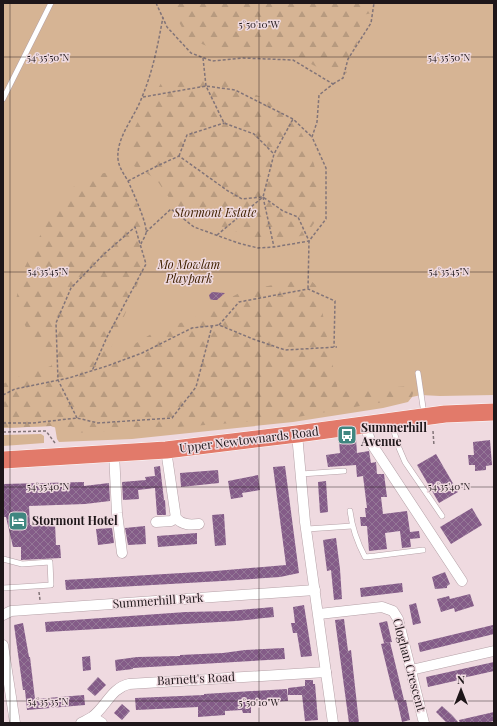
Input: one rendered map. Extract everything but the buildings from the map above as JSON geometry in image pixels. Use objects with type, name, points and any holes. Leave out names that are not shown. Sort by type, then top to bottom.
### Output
[{"type":"highway","name":"Upper Newtownards Road","points":[[3,460],[166,450],[391,422],[429,424],[460,413],[494,412]]},
{"type":"street","points":[[365,425],[371,443],[462,581]]},
{"type":"street","points":[[297,434],[307,529],[333,723]]},
{"type":"street","points":[[166,450],[176,518],[180,523],[191,525],[199,524]]},
{"type":"street","points":[[114,454],[116,499],[122,553]]},
{"type":"street","points":[[156,522],[171,521],[176,518]]},
{"type":"street","name":"Summerhill Park","points":[[3,616],[11,612],[40,609],[315,590]]},
{"type":"street","name":"Cloghan Crescent","points":[[319,614],[382,606],[394,611],[398,619],[424,723]]},
{"type":"street","points":[[3,645],[15,723]]},
{"type":"street","points":[[411,670],[494,651]]},
{"type":"street","name":"Barnett's Road","points":[[81,723],[93,717],[117,689],[129,684],[326,672]]},
{"type":"street","points":[[93,717],[102,723]]},
{"type":"lane","points":[[3,99],[51,3]]},
{"type":"lane","points":[[418,373],[429,424]]},
{"type":"lane","points":[[391,422],[405,462],[442,516]]},
{"type":"lane","points":[[301,474],[344,471]]},
{"type":"lane","points":[[350,510],[352,526],[365,557],[423,550]]},
{"type":"lane","points":[[307,529],[352,526]]},
{"type":"lane","points":[[3,559],[22,564],[50,562],[51,585],[3,588]]},
{"type":"path","points":[[156,3],[167,27],[191,53],[212,61],[242,58],[293,60],[333,84]]},
{"type":"path","points":[[312,137],[317,122],[319,95],[343,78],[348,59],[371,23],[374,3]]},
{"type":"path","points":[[146,232],[144,220],[128,181],[120,167],[118,159],[119,147],[126,129],[143,97],[155,60],[162,17]]},
{"type":"path","points":[[203,58],[206,86],[224,123]]},
{"type":"path","points":[[140,244],[146,232],[171,209],[194,227],[238,243],[258,248],[309,241],[326,218],[326,168],[312,137],[293,119],[235,90],[206,86],[143,97]]},
{"type":"path","points":[[274,247],[263,197],[274,154],[293,119]]},
{"type":"path","points":[[128,181],[180,156],[187,135],[224,123],[254,134],[274,154]]},
{"type":"path","points":[[180,156],[228,191],[242,199],[263,197],[283,211],[298,217],[309,241],[308,289]]},
{"type":"path","points":[[217,235],[263,197]]},
{"type":"path","points":[[77,418],[58,380],[56,323],[71,288],[103,255],[135,227],[146,264],[107,337],[92,371]]},
{"type":"path","points":[[3,395],[15,389],[92,371],[142,353],[192,328],[219,325],[285,350],[335,347],[335,301],[308,289],[239,302],[219,325]]},
{"type":"path","points":[[3,423],[33,423],[77,418],[98,423],[172,418],[196,387],[212,326]]},
{"type":"path","points":[[429,424],[434,446]]},
{"type":"path","points":[[3,432],[46,431],[56,445]]},
{"type":"path","points":[[39,586],[40,609]]},
{"type":"green space","name":"Stormont Estate","points":[[3,3],[494,3],[494,395],[421,395],[412,397],[408,402],[383,408],[293,422],[132,439],[59,442],[55,427],[51,426],[3,428]]},
{"type":"green space","points":[[173,3],[373,3],[373,13],[362,15],[352,69],[341,77],[327,72],[283,50],[216,50],[188,38],[175,15]]},
{"type":"green space","points":[[228,75],[246,89],[291,114],[309,147],[319,182],[319,216],[306,235],[290,238],[261,240],[196,218],[174,205],[156,179],[134,166],[127,148],[136,125],[163,80],[190,77],[208,80]]},
{"type":"green space","points":[[108,172],[128,181],[146,232],[140,244],[146,264],[108,355],[131,346],[163,327],[188,321],[243,291],[308,278],[318,287],[338,390],[415,386],[412,397],[286,419],[74,433],[51,426],[3,428],[3,384],[12,379],[51,366],[51,358],[32,340],[15,304],[22,273],[53,209],[81,179]]},
{"type":"green space","points":[[41,434],[44,436],[44,443],[3,446],[3,435]]},
{"type":"place","name":"Summerhill Avenue","points":[[347,435]]},
{"type":"place","name":"Stormont Hotel","points":[[18,521]]},
{"type":"park label","name":"Mo Mowlam Playpark","points":[[189,272]]}]
